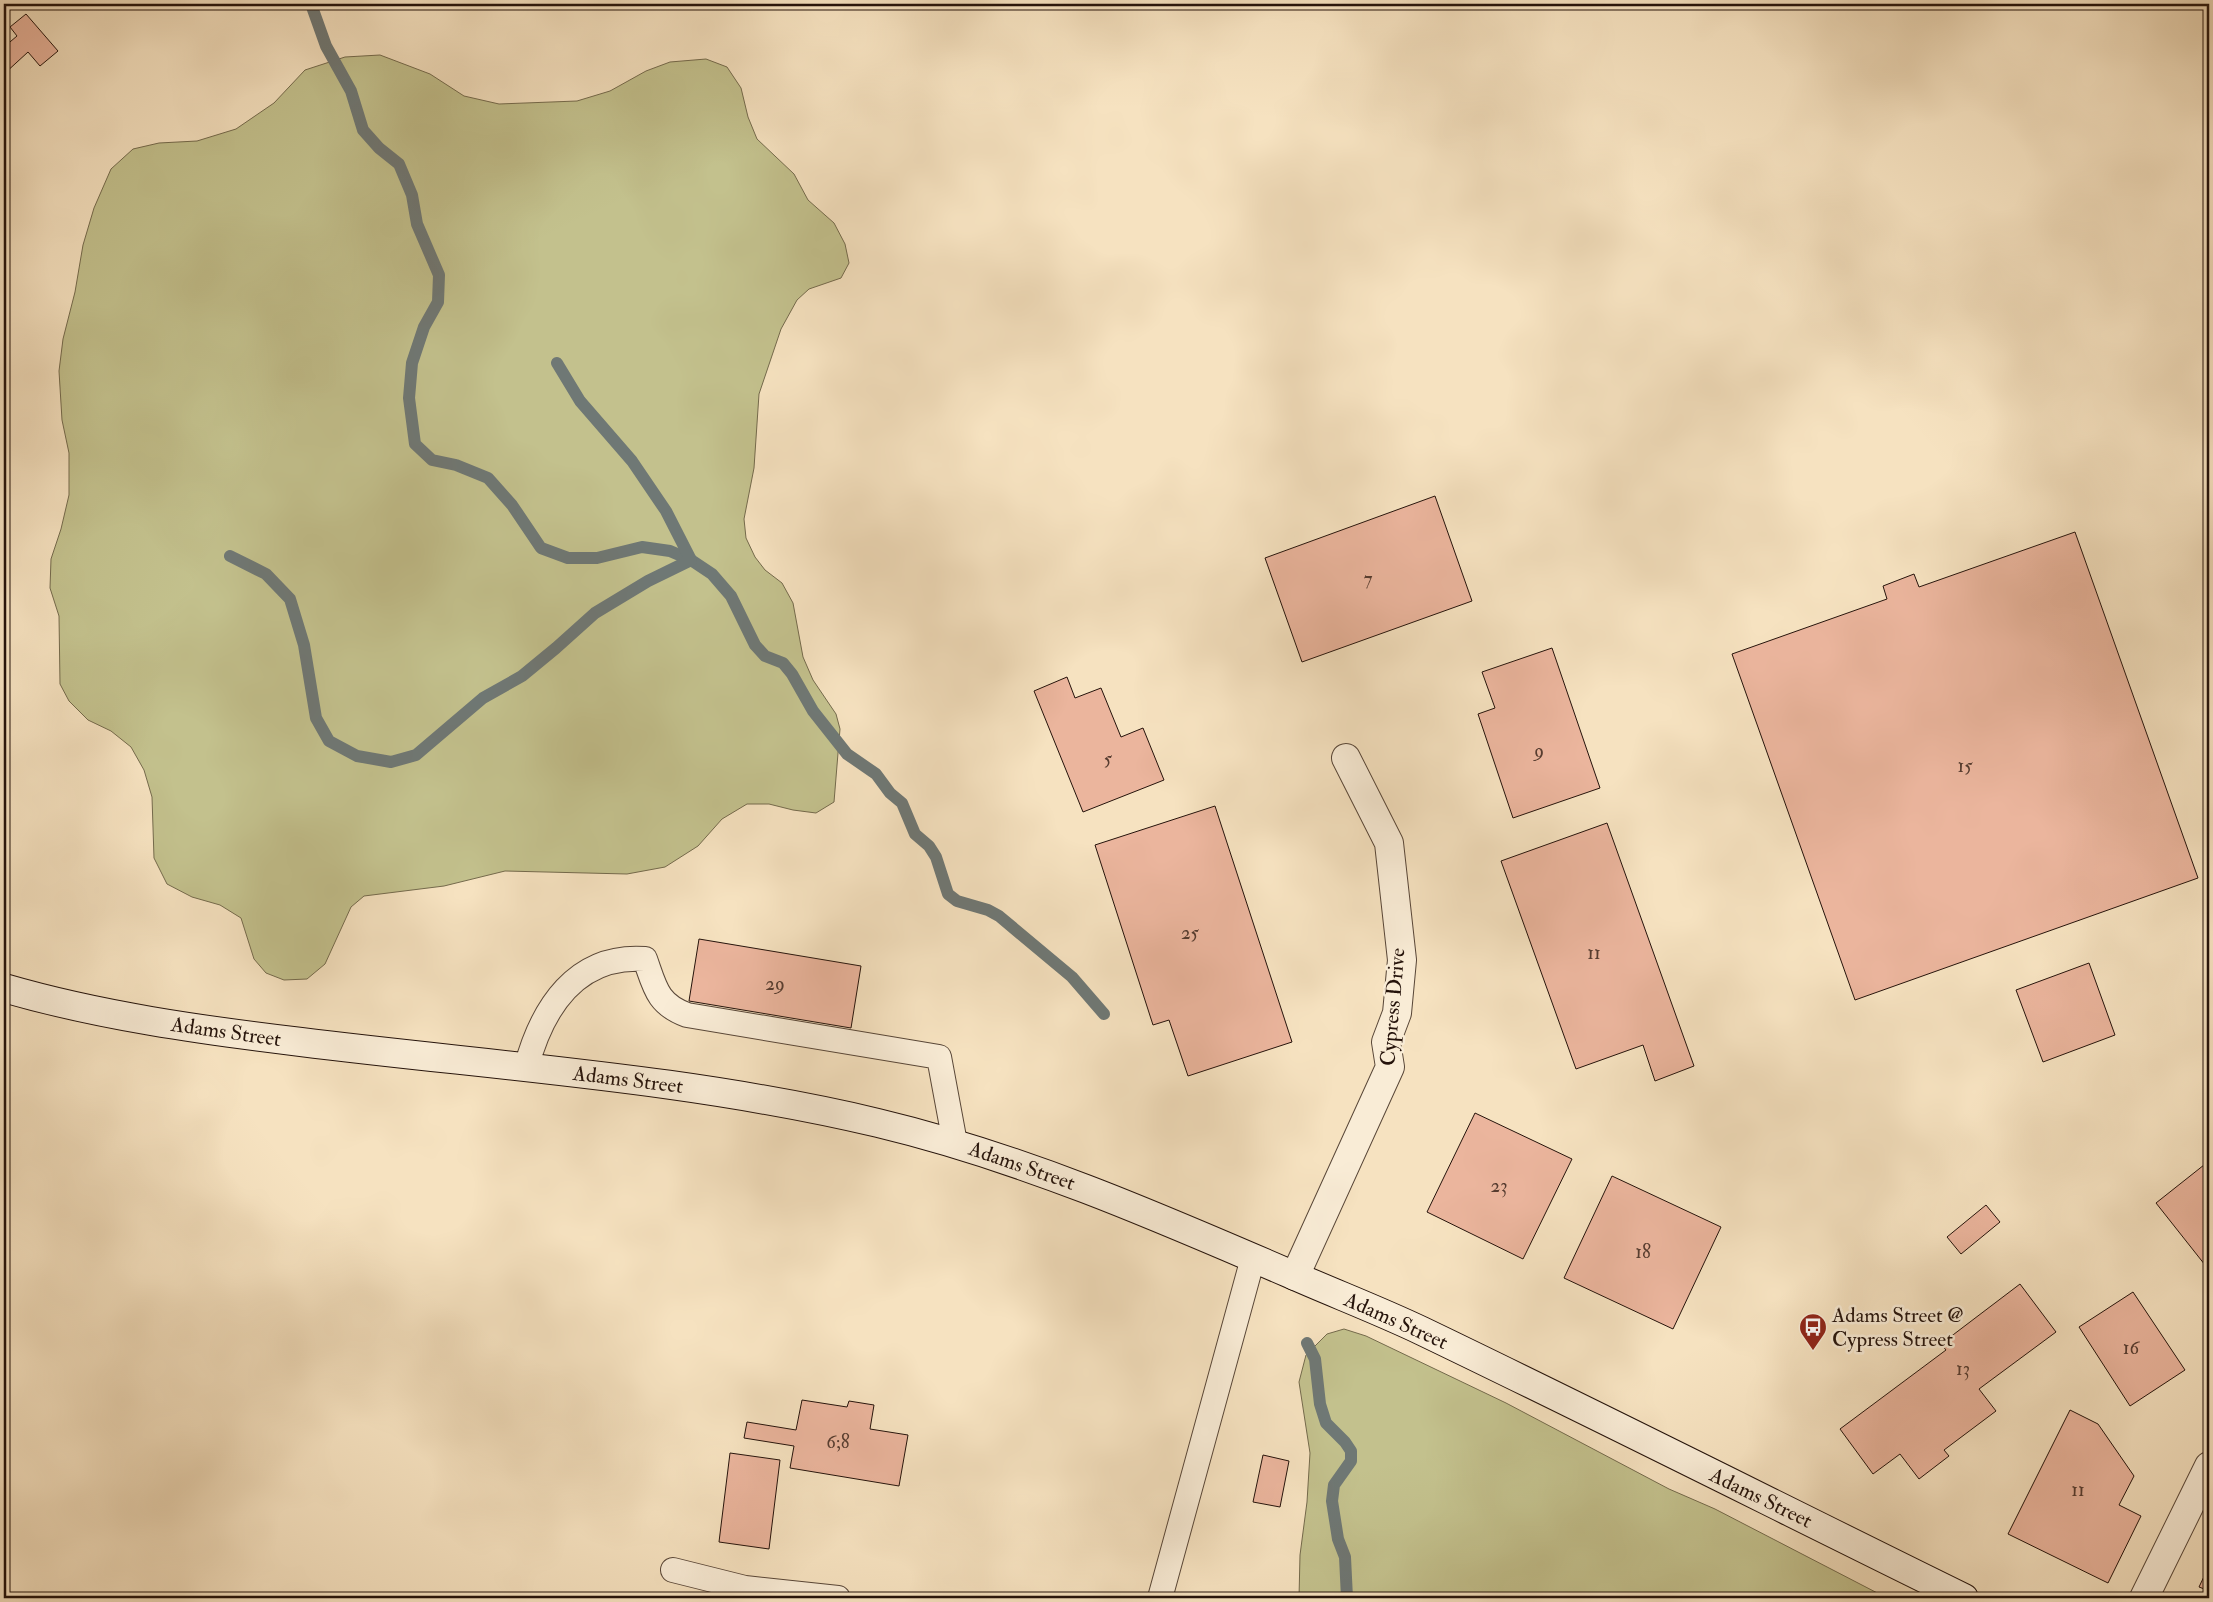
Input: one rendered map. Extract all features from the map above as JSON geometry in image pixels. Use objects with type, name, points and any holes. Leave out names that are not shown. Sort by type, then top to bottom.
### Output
[{"type":"main road","name":"Cypress Drive","points":[[1295,1276],[1390,1067],[1386,1042],[1397,1013],[1402,960],[1389,844],[1346,758]]},
{"type":"main road","name":"Adams Street","points":[[4,988],[98,1011],[201,1029],[378,1052],[683,1087],[766,1100],[877,1123],[955,1143],[1083,1187],[1419,1330],[1964,1598]]},
{"type":"main road","points":[[2144,1598],[2209,1466]]},
{"type":"lane","points":[[526,1068],[538,1029],[556,1001],[574,982],[592,968],[605,962],[618,958],[645,959],[660,998],[667,1006],[687,1015],[939,1057],[955,1143]]},
{"type":"lane","points":[[1160,1598],[1253,1258]]},
{"type":"lane","points":[[672,1570],[745,1588],[838,1598]]},
{"type":"shaded area","points":[[380,55],[430,74],[464,96],[499,104],[577,101],[610,91],[646,71],[670,62],[706,59],[727,67],[741,88],[748,117],[757,139],[794,174],[808,200],[834,223],[845,244],[849,263],[841,278],[809,289],[797,300],[781,329],[759,394],[754,468],[744,519],[746,538],[755,557],[765,570],[782,583],[793,603],[803,657],[813,680],[836,714],[840,729],[834,802],[816,813],[769,804],[747,804],[722,819],[698,846],[665,867],[627,874],[505,871],[444,886],[364,896],[351,907],[325,964],[307,979],[284,980],[266,973],[254,959],[241,918],[220,905],[192,897],[167,884],[154,858],[152,797],[144,770],[131,747],[111,731],[88,720],[69,701],[60,684],[59,616],[50,588],[51,559],[61,529],[69,495],[69,453],[62,420],[59,371],[63,339],[75,292],[83,245],[94,208],[111,169],[133,149],[159,143],[197,141],[236,129],[274,103],[305,70],[345,57]]},
{"type":"shaded area","points":[[1344,1329],[1366,1336],[1506,1403],[1669,1489],[1715,1509],[1887,1598],[1299,1598],[1300,1555],[1307,1502],[1310,1453],[1299,1382],[1306,1355],[1327,1334]]},
{"type":"building","points":[[26,14],[58,51],[40,66],[28,52],[4,74],[4,47],[17,36],[10,27]]},
{"type":"building","points":[[1435,496],[1472,601],[1302,662],[1265,558]]},
{"type":"building","points":[[2075,532],[2198,878],[1855,1000],[1732,654],[1887,599],[1883,586],[1914,574],[1919,587]]},
{"type":"building","points":[[1552,648],[1600,788],[1513,818],[1478,714],[1495,708],[1482,672]]},
{"type":"building","points":[[1067,677],[1075,698],[1101,688],[1121,737],[1143,728],[1164,780],[1083,812],[1034,691]]},
{"type":"building","points":[[1215,806],[1292,1042],[1188,1076],[1169,1020],[1153,1025],[1095,845]]},
{"type":"building","points":[[1607,823],[1694,1066],[1655,1081],[1643,1045],[1576,1069],[1501,861]]},
{"type":"building","points":[[699,939],[861,966],[851,1028],[689,1001]]},
{"type":"building","points":[[2089,963],[2115,1035],[2043,1062],[2016,990]]},
{"type":"building","points":[[1475,1113],[1572,1159],[1523,1259],[1427,1212]]},
{"type":"building","points":[[2209,1161],[2209,1270],[2156,1203]]},
{"type":"building","points":[[1612,1176],[1721,1227],[1673,1329],[1564,1278]]},
{"type":"building","points":[[1986,1205],[2000,1222],[1961,1254],[1947,1237]]},
{"type":"building","points":[[2020,1284],[2056,1332],[1979,1389],[1996,1411],[1944,1450],[1949,1456],[1919,1479],[1900,1454],[1873,1474],[1840,1429],[1946,1350],[1941,1344]]},
{"type":"building","points":[[2133,1292],[2185,1370],[2130,1406],[2079,1327]]},
{"type":"building","points":[[802,1400],[847,1407],[849,1401],[874,1405],[870,1429],[908,1435],[899,1486],[790,1468],[794,1446],[744,1438],[747,1422],[796,1430]]},
{"type":"building","points":[[2070,1410],[2098,1424],[2134,1476],[2119,1505],[2141,1516],[2108,1583],[2008,1534]]},
{"type":"building","points":[[730,1453],[780,1460],[769,1549],[719,1542]]},
{"type":"building","points":[[1263,1455],[1289,1461],[1280,1507],[1253,1502]]},
{"type":"building","points":[[2209,1566],[2209,1598],[2203,1598],[2207,1590],[2199,1587]]},
{"type":"waterway","points":[[311,4],[326,46],[351,91],[363,130],[379,148],[399,164],[412,195],[417,224],[439,275],[438,302],[424,327],[412,363],[409,398],[415,444],[432,460],[456,465],[488,478],[512,505],[541,548],[568,558],[597,558],[642,547],[670,551],[691,560],[712,574],[731,596],[755,645],[765,656],[783,663],[792,674],[813,711],[847,754],[876,774],[890,793],[902,803],[915,834],[929,846],[936,857],[948,894],[957,901],[988,910],[999,916],[1072,977],[1104,1014]]},
{"type":"waterway","points":[[230,556],[266,574],[290,599],[304,645],[316,718],[329,741],[357,756],[391,762],[416,755],[483,698],[522,676],[595,613],[648,581],[691,560],[666,511],[632,461],[580,401],[557,363]]},
{"type":"waterway","points":[[1307,1343],[1315,1359],[1320,1404],[1326,1423],[1345,1442],[1351,1451],[1351,1461],[1334,1485],[1332,1501],[1338,1539],[1345,1557],[1347,1598]]},
{"type":"place","name":"Adams Street @ Cypress Street","points":[[1813,1351]]}]
